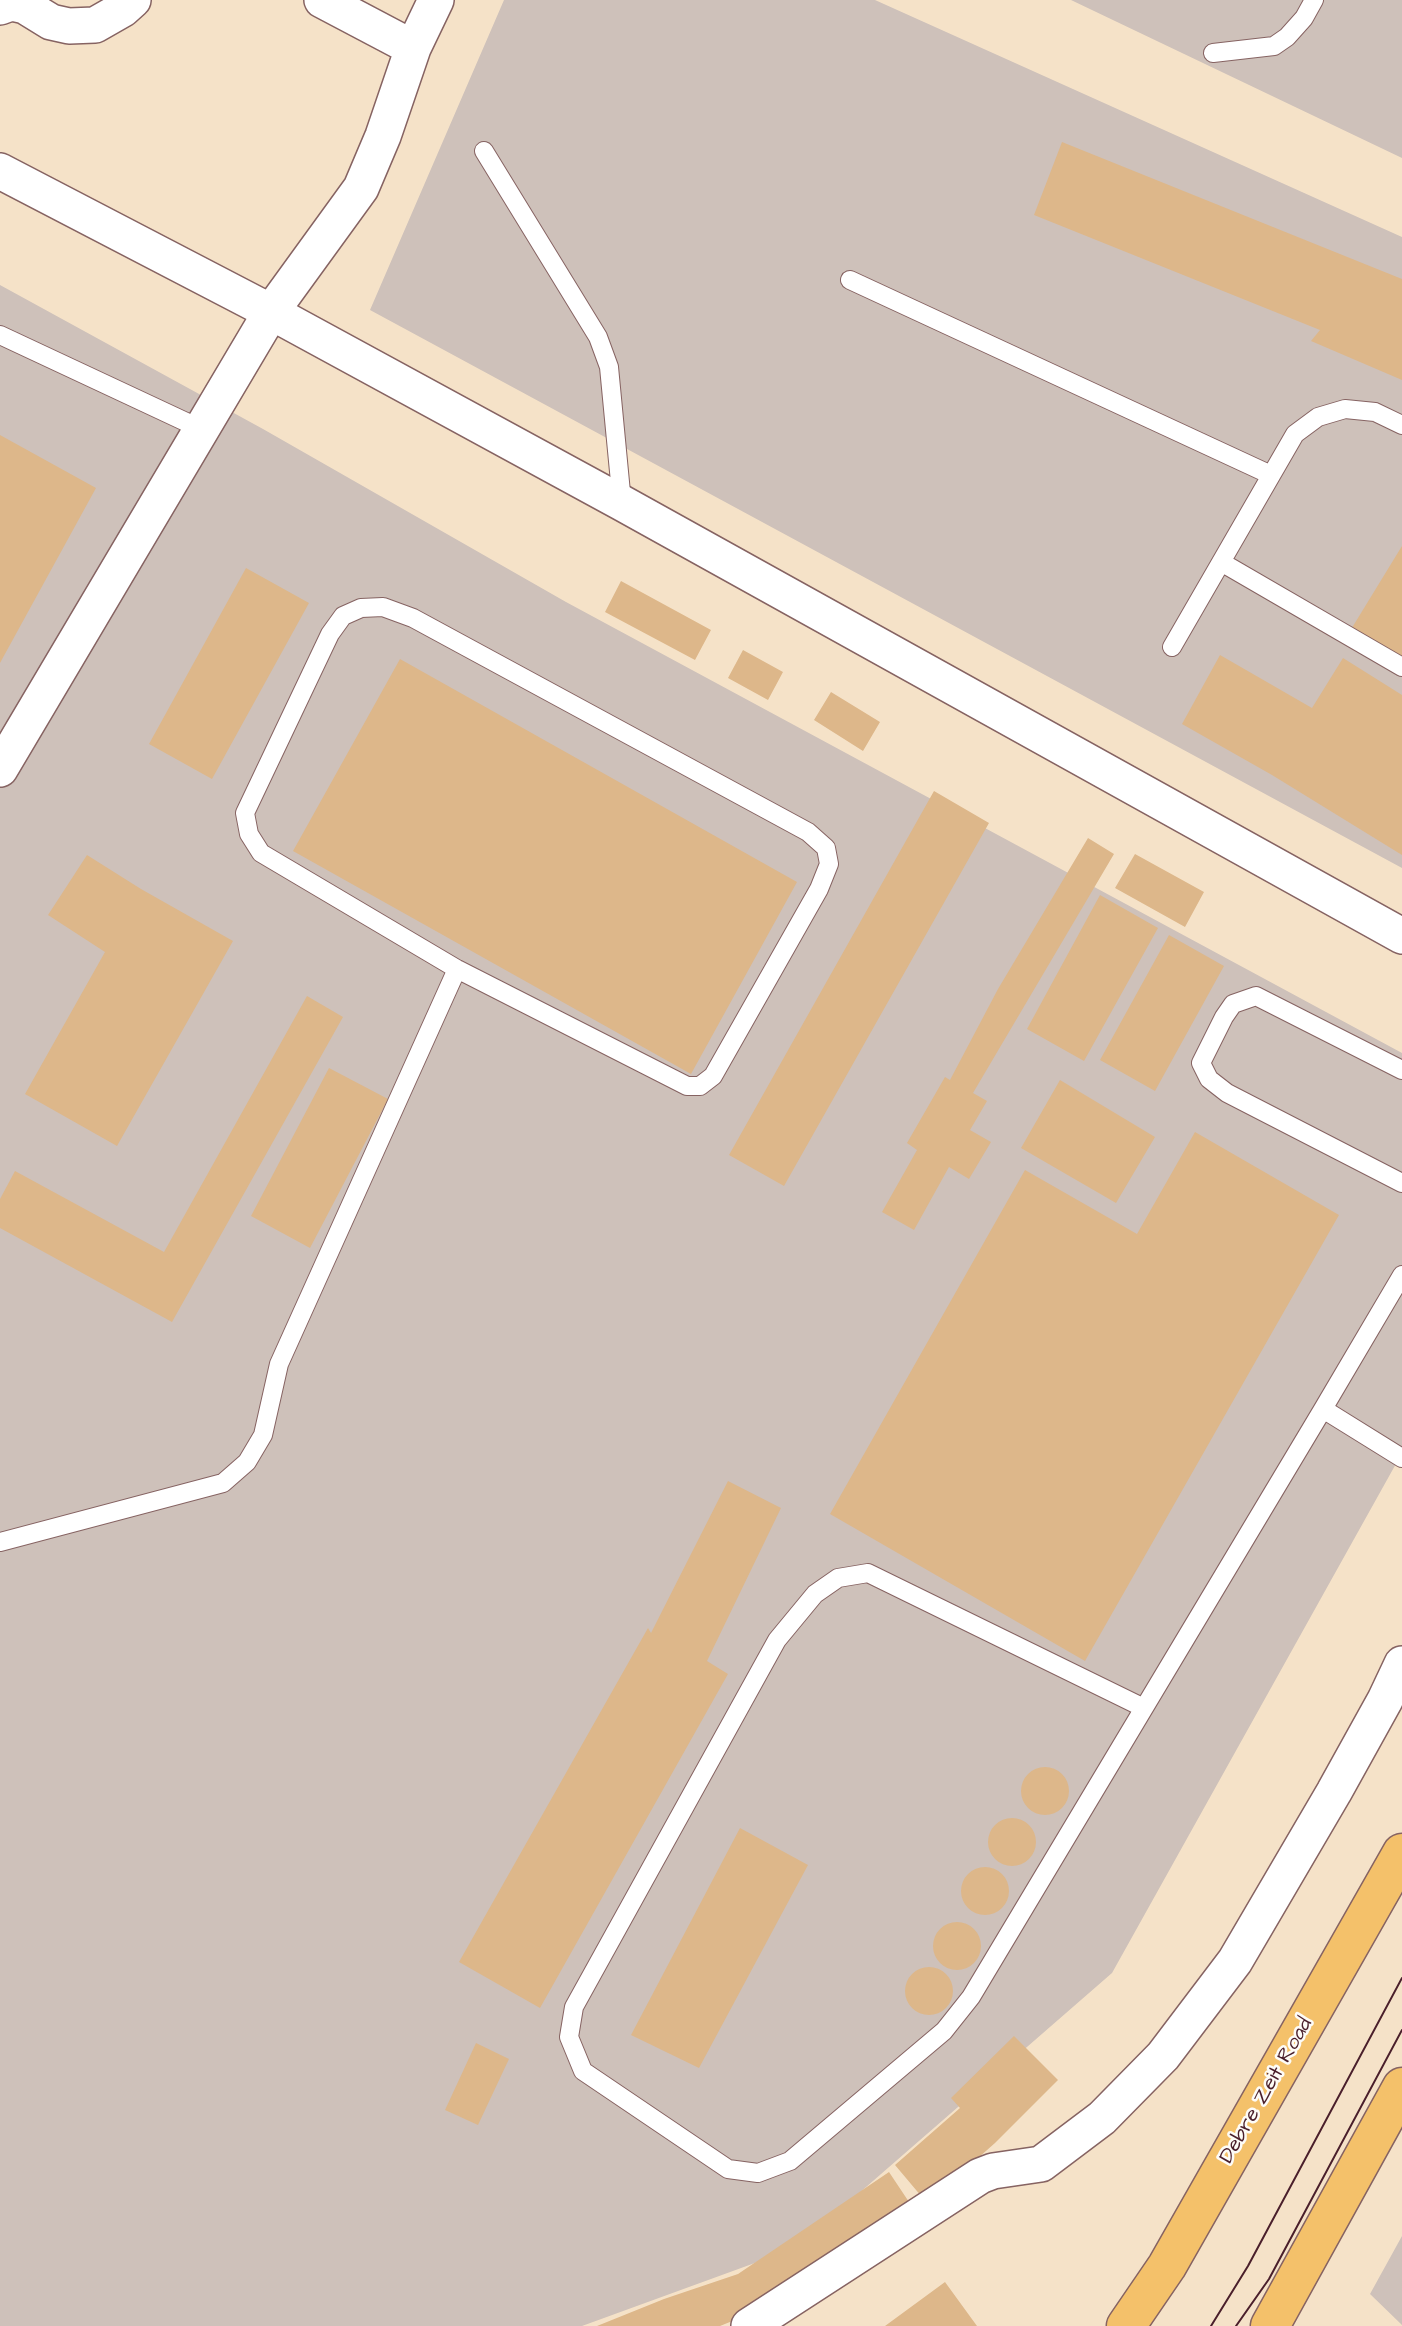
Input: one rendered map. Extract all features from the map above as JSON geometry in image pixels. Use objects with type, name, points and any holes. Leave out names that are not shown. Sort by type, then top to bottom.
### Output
[{"type":"main road","name":"Debre Zeit Road","points":[[1126,2326],[1174,2255],[1402,1853]]},
{"type":"main road","points":[[1270,2326],[1402,2087]]},
{"type":"street","points":[[0,7],[11,3],[25,6],[51,22],[69,26],[95,24],[123,9],[133,0]]},
{"type":"street","points":[[321,0],[413,48]]},
{"type":"street","points":[[0,769],[271,312],[361,188],[383,136],[413,48],[436,0]]},
{"type":"street","points":[[0,171],[271,312],[622,503],[1402,936]]},
{"type":"street","points":[[749,2326],[980,2176],[993,2171],[1041,2164],[1102,2118],[1163,2056],[1235,1961],[1334,1792],[1402,1664]]},
{"type":"lane","points":[[1213,53],[1274,46],[1287,37],[1304,18],[1314,0]]},
{"type":"lane","points":[[484,151],[598,337],[608,367],[622,503]]},
{"type":"lane","points":[[850,280],[1271,475]]},
{"type":"lane","points":[[0,334],[201,429]]},
{"type":"lane","points":[[1172,647],[1295,434],[1318,417],[1345,409],[1375,412],[1402,425]]},
{"type":"lane","points":[[1221,562],[1402,667]]},
{"type":"lane","points":[[383,607],[412,618],[808,832],[826,848],[829,864],[819,889],[713,1076],[699,1086],[687,1086],[457,969],[261,853],[249,834],[245,813],[330,634],[343,616],[361,608],[383,607]]},
{"type":"lane","points":[[0,1542],[223,1483],[247,1462],[263,1435],[279,1364],[457,969]]},
{"type":"lane","points":[[1402,1070],[1256,996],[1233,1004],[1201,1063],[1209,1079],[1227,1093],[1402,1183]]},
{"type":"lane","points":[[1144,1708],[868,1573],[838,1578],[815,1594],[777,1640],[574,2007],[569,2037],[583,2071],[728,2169],[758,2173],[790,2161],[944,2031],[971,1997],[1323,1409],[1402,1276]]},
{"type":"lane","points":[[1323,1409],[1402,1458]]},
{"type":"shaded area","points":[[504,0],[875,0],[1402,237],[1402,868],[370,310]]},
{"type":"shaded area","points":[[1071,0],[1402,0],[1402,158]]},
{"type":"shaded area","points":[[0,285],[263,429],[566,602],[1402,1053],[1402,1453],[1112,1973],[796,2248],[582,2326],[0,2326]]},
{"type":"shaded area","points":[[1402,2236],[1402,2325],[1370,2294]]},
{"type":"building","points":[[1062,142],[1402,279],[1402,380],[1311,341],[1320,330],[1034,215]]},
{"type":"building","points":[[0,435],[96,488],[0,663]]},
{"type":"building","points":[[1402,546],[1402,663],[1350,631]]},
{"type":"building","points":[[246,568],[309,603],[212,779],[149,744]]},
{"type":"building","points":[[621,581],[711,630],[695,660],[605,612]]},
{"type":"building","points":[[743,650],[783,672],[768,700],[728,678]]},
{"type":"building","points":[[1220,655],[1312,708],[1343,658],[1402,695],[1402,855],[1272,775],[1182,724]]},
{"type":"building","points":[[400,659],[797,882],[691,1074],[293,851]]},
{"type":"building","points":[[831,692],[880,722],[863,751],[814,720]]},
{"type":"building","points":[[934,791],[989,823],[784,1186],[729,1155]]},
{"type":"building","points":[[1088,838],[1114,854],[973,1093],[987,1101],[970,1130],[991,1142],[969,1179],[949,1167],[914,1230],[882,1212],[917,1150],[907,1143],[945,1077],[950,1080],[998,989]]},
{"type":"building","points":[[1135,854],[1204,892],[1185,927],[1115,888]]},
{"type":"building","points":[[87,855],[233,941],[117,1146],[25,1094],[105,952],[48,915]]},
{"type":"building","points":[[1100,895],[1158,928],[1084,1061],[1027,1029]]},
{"type":"building","points":[[1169,935],[1224,966],[1155,1091],[1100,1060]]},
{"type":"building","points":[[307,996],[343,1017],[172,1322],[0,1228],[0,1199],[15,1171],[164,1252]]},
{"type":"building","points":[[329,1068],[388,1099],[310,1248],[251,1216]]},
{"type":"building","points":[[1060,1080],[1155,1137],[1116,1203],[1021,1148]]},
{"type":"building","points":[[1195,1132],[1339,1215],[1085,1661],[830,1514],[1025,1170],[1137,1234]]},
{"type":"building","points":[[728,1481],[781,1508],[707,1661],[728,1674],[540,2008],[459,1962],[648,1628],[651,1633]]},
{"type":"building","points":[[1045,1767],[1062,1774],[1069,1791],[1062,1808],[1045,1815],[1028,1808],[1021,1791],[1028,1774]]},
{"type":"building","points":[[1012,1818],[1029,1825],[1036,1842],[1029,1859],[1012,1866],[995,1859],[988,1842],[995,1825]]},
{"type":"building","points":[[740,1828],[808,1865],[699,2068],[631,2035]]},
{"type":"building","points":[[985,1867],[1002,1874],[1009,1891],[1002,1908],[985,1915],[968,1908],[961,1891],[968,1874]]},
{"type":"building","points":[[957,1922],[974,1929],[981,1946],[974,1963],[957,1970],[940,1963],[933,1946],[940,1929]]},
{"type":"building","points":[[929,1967],[946,1974],[953,1991],[946,2008],[929,2015],[912,2008],[905,1991],[912,1974]]},
{"type":"building","points":[[1014,2036],[1058,2080],[995,2143],[927,2203],[895,2165],[960,2108],[951,2098]]},
{"type":"building","points":[[476,2043],[509,2059],[478,2125],[445,2110]]},
{"type":"building","points":[[889,2172],[913,2208],[762,2309],[720,2326],[597,2326],[664,2299],[738,2274]]},
{"type":"building","points":[[945,2282],[977,2326],[885,2326]]},
{"type":"tram line","points":[[1211,2326],[1248,2266],[1402,1978]]},
{"type":"tram line","points":[[1236,2326],[1269,2279],[1402,2030]]}]
